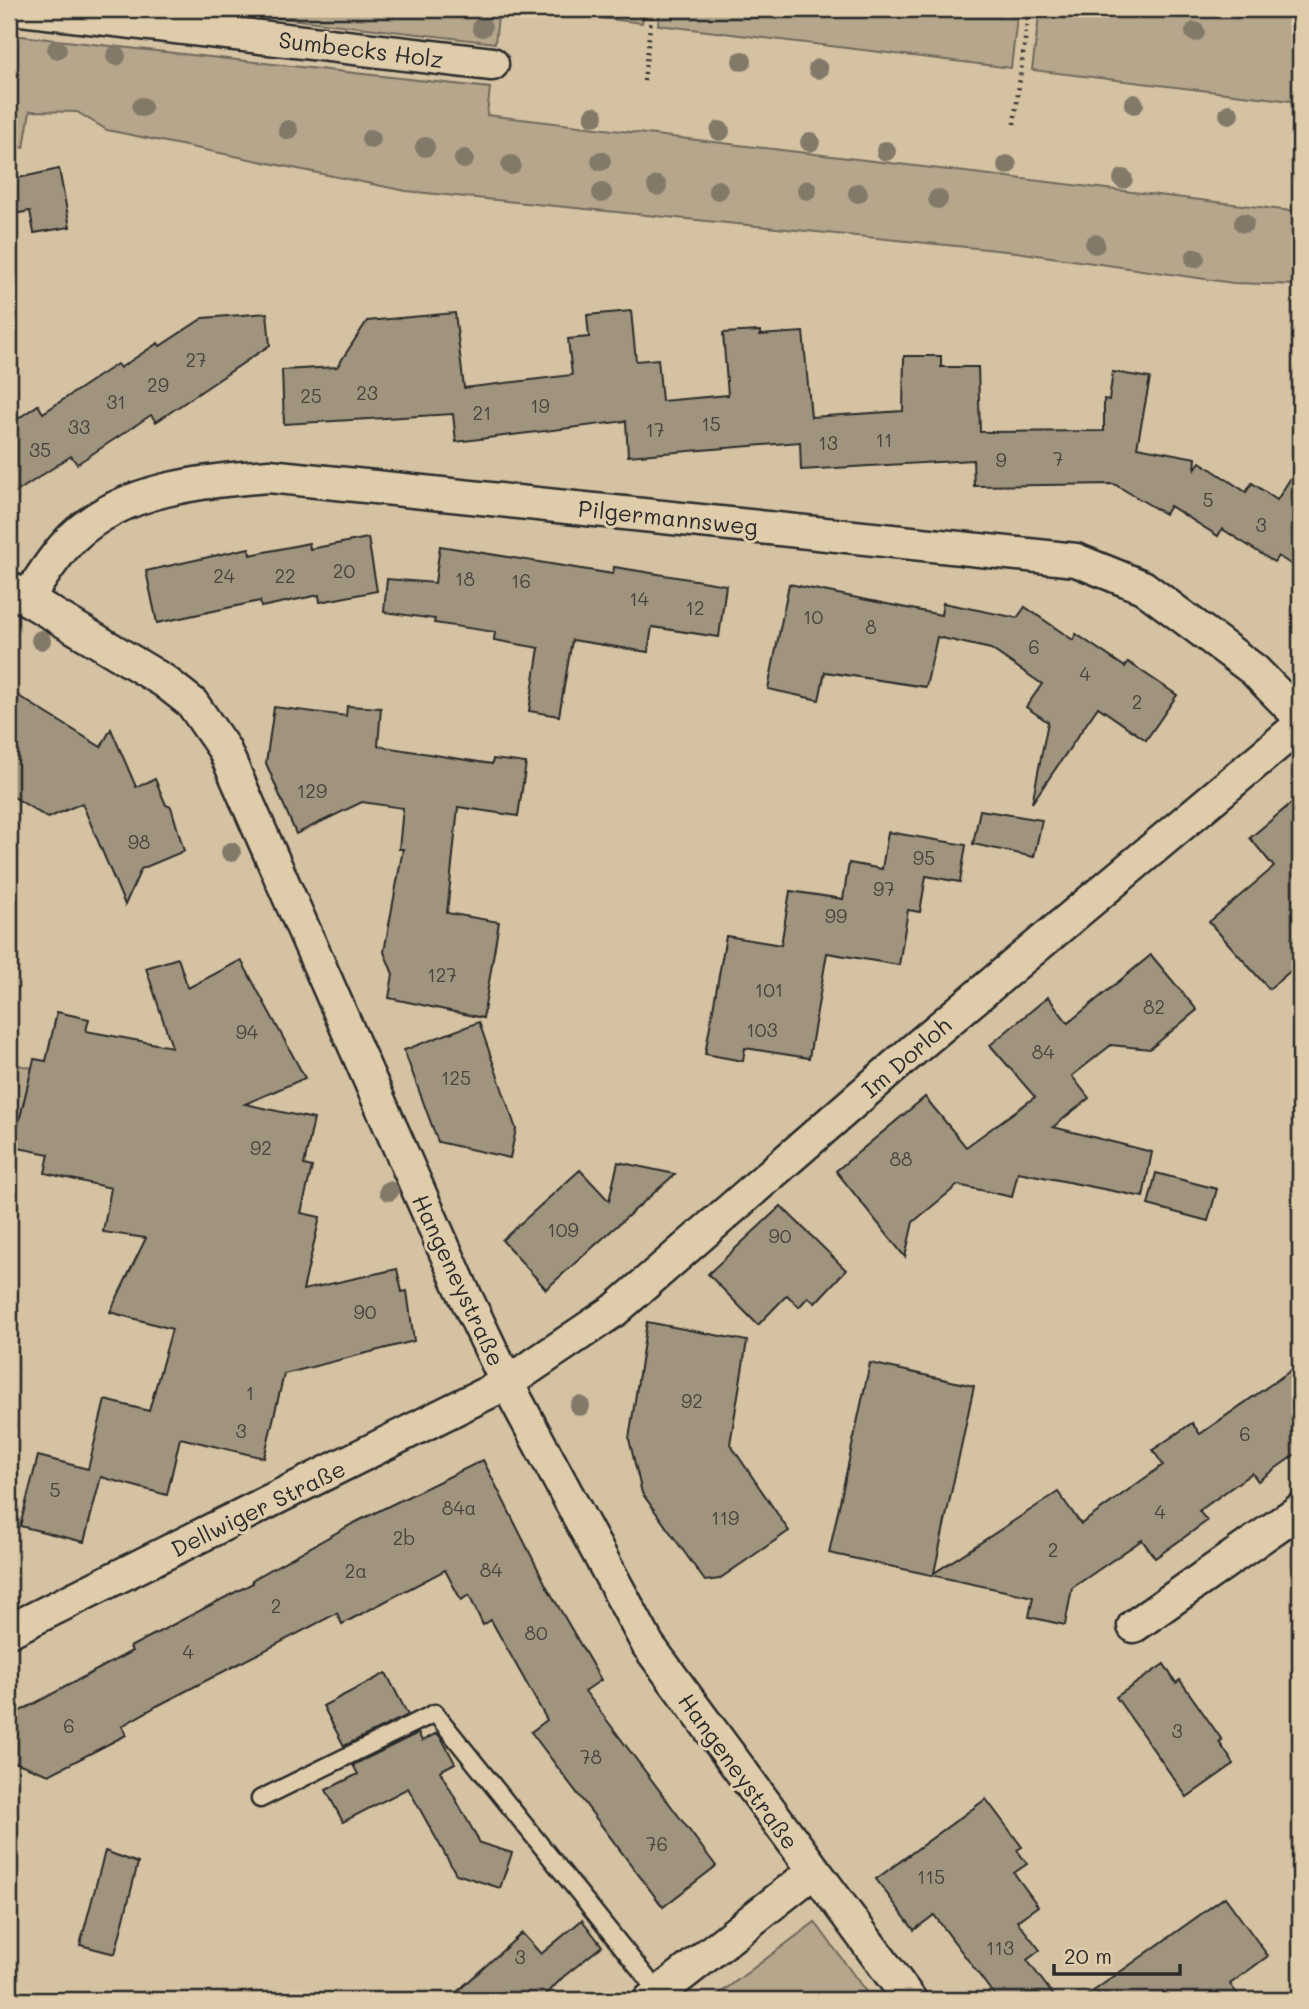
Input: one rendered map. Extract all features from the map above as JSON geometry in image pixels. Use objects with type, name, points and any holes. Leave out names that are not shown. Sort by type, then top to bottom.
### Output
[{"type":"street","name":"Sumbecks Holz","points":[[21,9],[492,64]]},
{"type":"street","name":"Pilgermannsweg","points":[[18,594],[73,538],[108,513],[150,495],[198,481],[269,476],[1076,560],[1143,587],[1254,670],[1300,717]]},
{"type":"street","name":"Hangeneystraße","points":[[18,594],[164,681],[192,704],[224,749],[456,1275],[507,1383],[654,1655],[910,2000]]},
{"type":"street","name":"Im Dorloh","points":[[507,1383],[615,1310],[918,1046],[1300,725]]},
{"type":"street","name":"Dellwiger Straße","points":[[9,1630],[507,1383]]},
{"type":"street","points":[[1134,1626],[1300,1510]]},
{"type":"street","points":[[655,1997],[813,1872]]},
{"type":"lane","points":[[260,1799],[435,1713],[655,1997]]},
{"type":"path","points":[[644,81],[652,9]]},
{"type":"path","points":[[1014,124],[1029,9]]},
{"type":"shaded area","points":[[204,9],[499,9],[495,43]]},
{"type":"shaded area","points":[[524,9],[644,9],[642,23]]},
{"type":"shaded area","points":[[660,9],[1018,9],[1011,68],[658,25]]},
{"type":"shaded area","points":[[1040,9],[1300,9],[1300,102],[1032,70]]},
{"type":"shaded area","points":[[12,35],[490,88],[487,115],[1300,212],[1300,285],[1233,283],[1016,252],[406,191],[107,130],[77,112],[30,111],[24,148],[9,146],[9,40]]},
{"type":"shaded area","points":[[9,1063],[32,1068],[13,1147],[9,1146]]},
{"type":"shaded area","points":[[815,1922],[872,2000],[711,2000]]},
{"type":"building","points":[[59,169],[70,227],[34,233],[30,211],[9,215],[9,180]]},
{"type":"building","points":[[631,311],[636,361],[658,359],[662,401],[728,395],[723,333],[760,331],[760,335],[803,332],[811,417],[903,411],[904,356],[941,356],[941,367],[978,367],[980,432],[1104,431],[1104,399],[1109,400],[1113,372],[1150,378],[1137,447],[1196,458],[1195,469],[1200,462],[1246,492],[1252,483],[1277,500],[1300,463],[1300,570],[1278,556],[1274,562],[1222,529],[1218,536],[1170,506],[1165,514],[1114,484],[974,486],[973,460],[801,470],[800,442],[628,456],[626,421],[456,442],[453,414],[284,424],[282,370],[337,367],[367,321],[455,313],[464,388],[572,375],[568,339],[589,337],[587,315]]},
{"type":"building","points":[[267,313],[270,345],[156,422],[151,415],[77,464],[71,456],[9,497],[9,425],[38,405],[43,413],[117,364],[120,368],[203,318]]},
{"type":"building","points":[[368,538],[377,591],[320,602],[319,595],[261,607],[260,601],[157,623],[146,571],[249,548],[250,555],[309,543],[310,549]]},
{"type":"building","points":[[440,546],[613,574],[614,567],[726,585],[719,637],[652,627],[648,652],[572,640],[559,716],[529,711],[539,648],[494,640],[495,632],[434,623],[435,619],[384,612],[387,579],[435,583]]},
{"type":"building","points":[[789,584],[941,615],[943,603],[1017,618],[1025,607],[1073,640],[1076,634],[1125,667],[1128,662],[1177,695],[1146,740],[1098,707],[1032,803],[1048,722],[1026,707],[1042,684],[991,649],[937,637],[926,687],[825,672],[819,700],[768,689]]},
{"type":"building","points":[[9,690],[101,747],[111,729],[136,787],[155,779],[166,805],[171,807],[184,851],[141,869],[125,905],[82,803],[48,818],[9,794]]},
{"type":"building","points":[[347,706],[381,708],[378,746],[492,764],[493,759],[526,763],[518,816],[458,807],[447,913],[499,922],[483,1018],[389,998],[393,974],[384,952],[403,849],[399,849],[403,808],[362,802],[296,834],[266,763],[274,707],[346,716]]},
{"type":"building","points":[[1300,796],[1300,963],[1269,989],[1209,922],[1274,867],[1250,838]]},
{"type":"building","points":[[980,810],[1042,820],[1034,857],[973,844]]},
{"type":"building","points":[[888,832],[966,845],[960,882],[926,876],[920,912],[908,910],[899,965],[827,953],[809,1058],[745,1048],[743,1061],[705,1054],[726,936],[781,945],[790,891],[843,899],[849,863],[882,869]]},
{"type":"building","points":[[1151,955],[1197,1010],[1150,1049],[1111,1045],[1072,1076],[1089,1098],[1053,1127],[1152,1152],[1143,1197],[1018,1172],[1012,1197],[958,1185],[913,1222],[905,1257],[836,1171],[925,1097],[966,1147],[1035,1097],[990,1045],[1048,997],[1068,1023]]},
{"type":"building","points":[[178,958],[188,988],[241,960],[305,1078],[245,1104],[314,1119],[304,1165],[312,1167],[301,1213],[320,1217],[303,1290],[397,1269],[402,1292],[407,1291],[414,1341],[284,1374],[264,1458],[180,1438],[167,1495],[101,1477],[84,1542],[20,1526],[38,1456],[88,1469],[105,1400],[149,1411],[172,1329],[110,1312],[146,1238],[103,1232],[111,1188],[45,1173],[49,1154],[13,1147],[34,1059],[46,1061],[57,1012],[89,1019],[86,1031],[172,1047],[146,968]]},
{"type":"building","points":[[479,1022],[516,1129],[510,1158],[438,1142],[404,1050]]},
{"type":"building","points":[[618,1162],[675,1174],[546,1289],[502,1240],[580,1170],[609,1201]]},
{"type":"building","points":[[1156,1173],[1217,1189],[1208,1221],[1148,1205]]},
{"type":"building","points":[[781,1206],[846,1270],[815,1303],[808,1297],[799,1307],[787,1295],[758,1325],[708,1274]]},
{"type":"building","points":[[647,1322],[747,1341],[730,1444],[789,1531],[719,1579],[705,1581],[642,1493],[629,1439]]},
{"type":"building","points":[[870,1363],[974,1386],[934,1573],[1058,1492],[1081,1524],[1163,1465],[1153,1450],[1192,1423],[1200,1434],[1300,1364],[1300,1451],[1258,1481],[1252,1473],[1199,1511],[1207,1521],[1155,1558],[1142,1540],[1072,1588],[1065,1625],[1029,1617],[1033,1597],[829,1553]]},
{"type":"building","points":[[483,1460],[547,1587],[601,1680],[585,1691],[716,1866],[663,1907],[531,1732],[547,1720],[491,1620],[483,1625],[469,1595],[461,1600],[445,1570],[342,1624],[337,1613],[157,1706],[122,1726],[126,1735],[49,1775],[9,1760],[9,1717],[132,1651],[130,1647],[253,1583],[252,1580],[354,1523]]},
{"type":"building","points":[[1164,1664],[1176,1683],[1180,1680],[1222,1740],[1219,1742],[1234,1764],[1187,1797],[1116,1697]]},
{"type":"building","points":[[386,1673],[408,1715],[344,1746],[323,1706]]},
{"type":"building","points":[[418,1733],[422,1741],[437,1733],[442,1739],[455,1763],[440,1771],[480,1843],[512,1853],[500,1888],[456,1874],[408,1788],[343,1822],[326,1790],[358,1774],[353,1765]]},
{"type":"building","points":[[986,1799],[1022,1847],[1017,1850],[1027,1864],[1014,1873],[1038,1906],[1017,1921],[1040,1950],[1027,1960],[1057,2000],[998,2000],[934,1915],[914,1930],[876,1879]]},
{"type":"building","points":[[105,1851],[138,1863],[115,1954],[80,1945]]},
{"type":"building","points":[[1225,1897],[1268,1956],[1230,1984],[1242,2000],[1081,2000]]},
{"type":"building","points":[[582,1920],[602,1946],[563,1977],[541,2000],[448,2000],[522,1933],[541,1954]]}]
